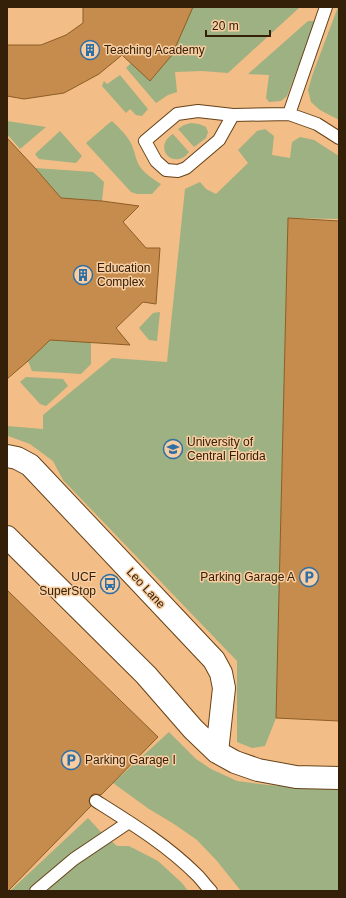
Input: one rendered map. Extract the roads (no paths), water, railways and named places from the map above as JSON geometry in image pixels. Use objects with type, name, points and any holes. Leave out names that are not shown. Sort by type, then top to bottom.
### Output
[{"type":"street","name":"Leo Lane","points":[[7,456],[17,458],[30,465],[214,660],[221,673],[224,688],[217,752]]},
{"type":"street","points":[[7,537],[146,675],[192,729],[217,752],[234,762],[258,770],[296,777],[339,778]]},
{"type":"lane","points":[[289,114],[326,7]]},
{"type":"lane","points":[[233,115],[219,140],[186,168],[178,171],[166,170],[156,161],[145,141],[177,114],[198,111],[233,115],[289,114],[317,124],[339,138]]},
{"type":"lane","points":[[96,801],[170,851],[197,875],[211,891]]},
{"type":"lane","points":[[36,891],[74,859],[129,822]]},
{"type":"place","name":"Teaching Academy","points":[[90,50]]},
{"type":"place","name":"Education Complex","points":[[83,275]]},
{"type":"place","name":"University of Central Florida","points":[[173,449]]},
{"type":"place","name":"Parking Garage A","points":[[309,577]]},
{"type":"place","name":"UCF SuperStop","points":[[110,584]]},
{"type":"place","name":"Parking Garage I","points":[[71,760]]}]
